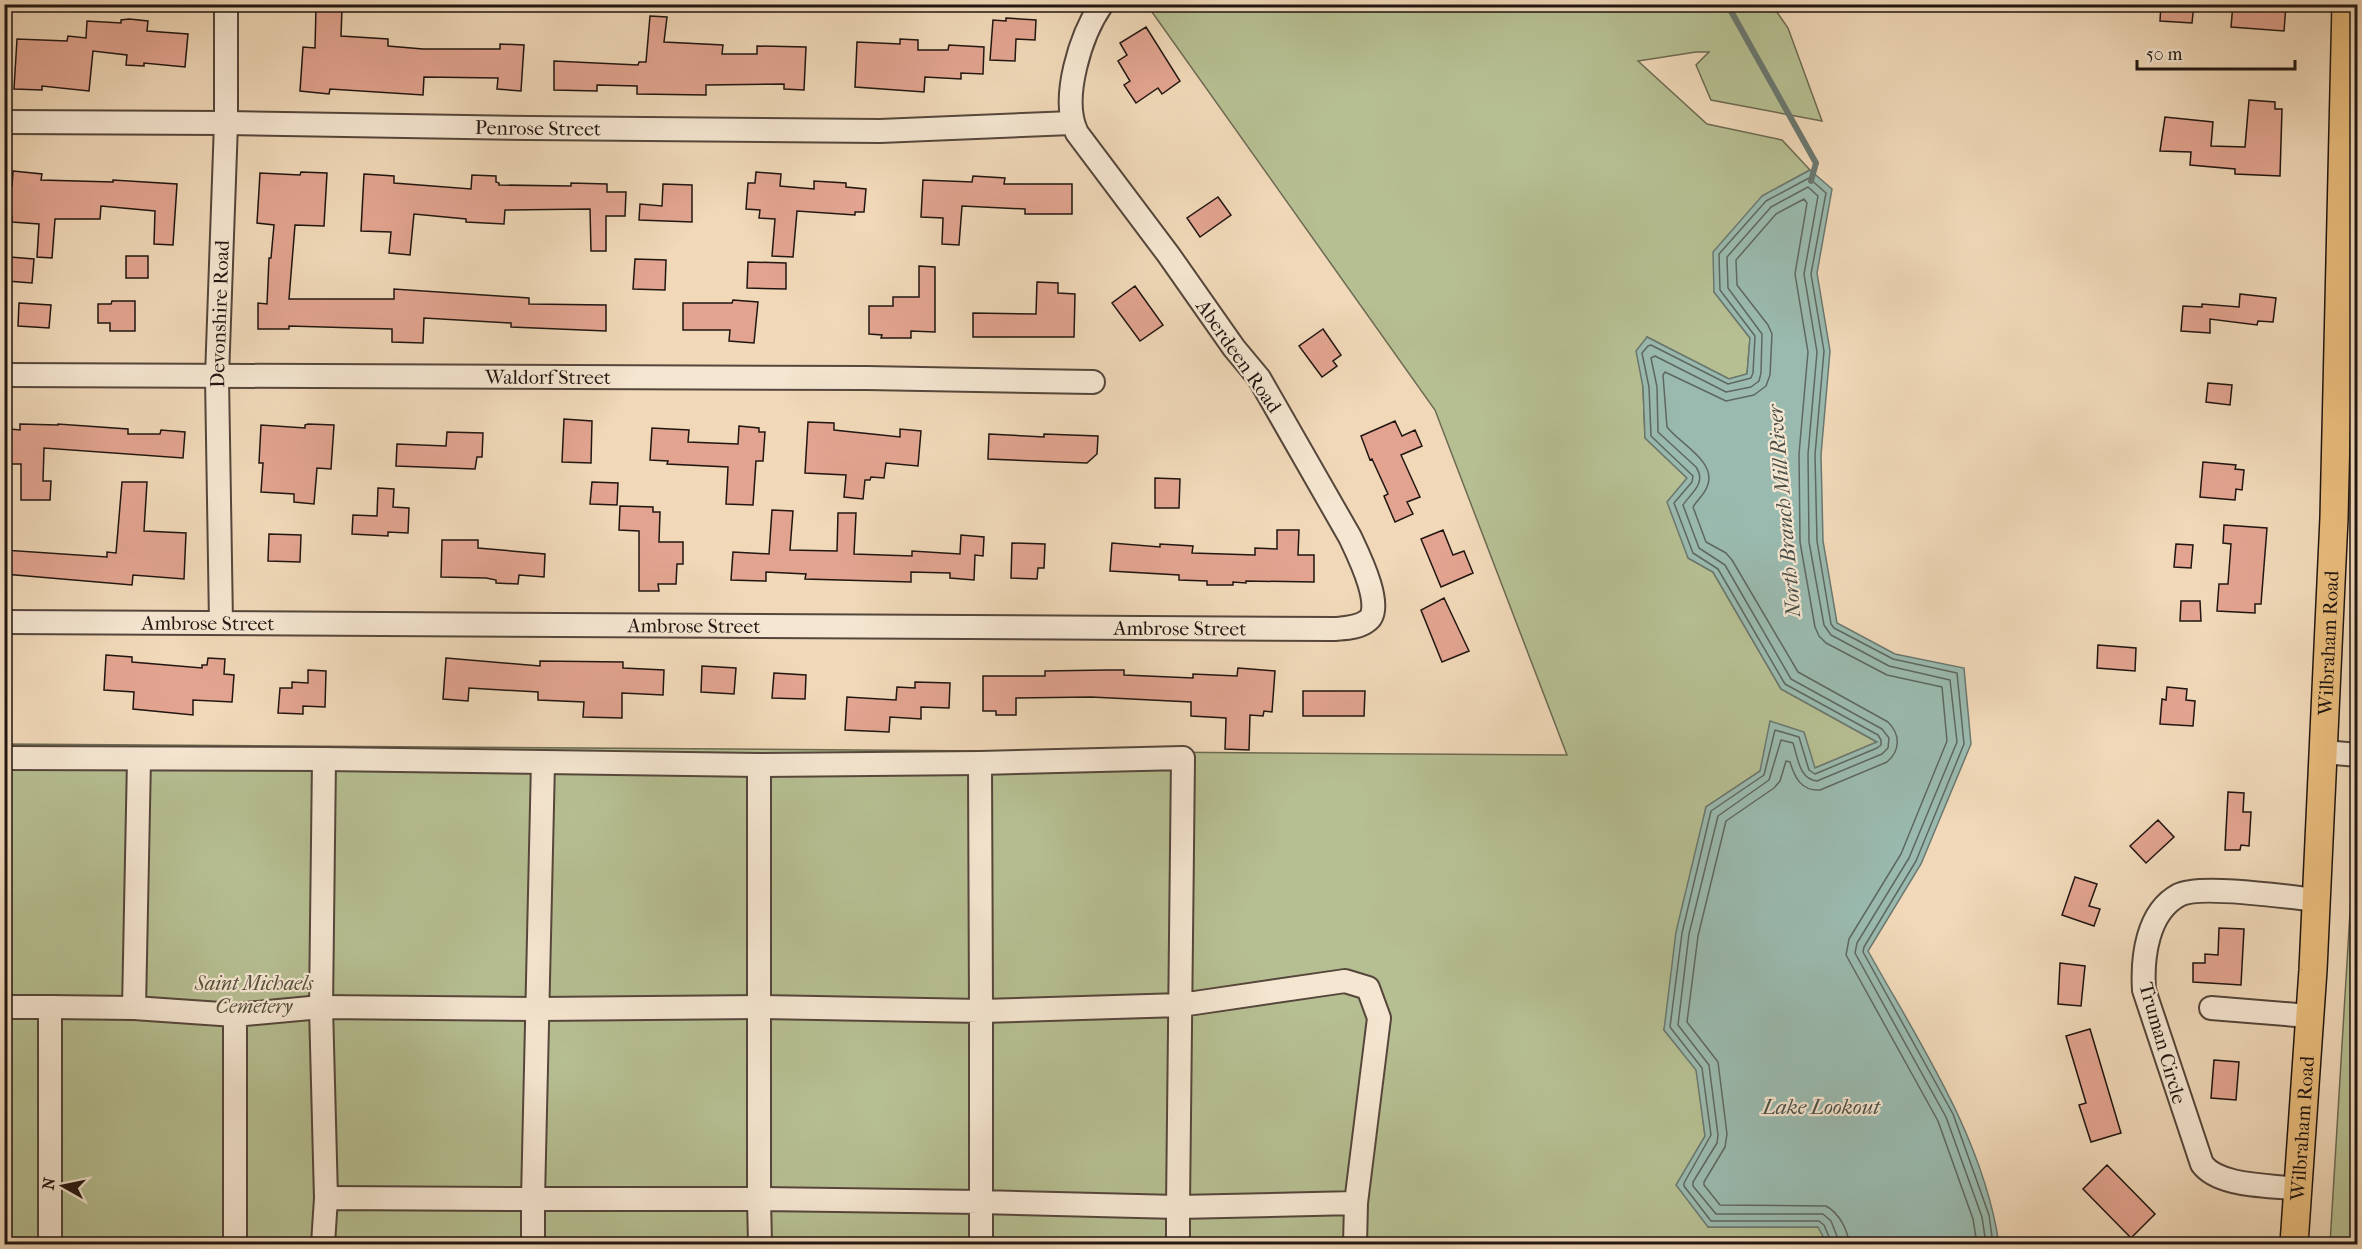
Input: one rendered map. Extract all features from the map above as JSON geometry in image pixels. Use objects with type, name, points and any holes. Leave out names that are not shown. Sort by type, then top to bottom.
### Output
[{"type":"main road","name":"Wilbraham Road","points":[[2294,1245],[2316,900],[2334,518],[2349,306],[2351,68],[2346,4]]},
{"type":"street","name":"Devonshire Road","points":[[221,623],[217,377],[226,123],[226,4]]},
{"type":"street","points":[[1072,123],[1071,111],[1079,54],[1090,23],[1102,4]]},
{"type":"street","name":"Penrose Street","points":[[4,122],[880,131],[1072,123]]},
{"type":"street","name":"Aberdeen Road","points":[[1072,123],[1077,133],[1258,378],[1350,537],[1368,581],[1373,607]]},
{"type":"street","name":"Waldorf Street","points":[[4,375],[867,378],[1093,382]]},
{"type":"street","name":"Ambrose Street","points":[[4,622],[584,623],[1335,629],[1366,622],[1373,607]]},
{"type":"street","points":[[2324,753],[2358,755]]},
{"type":"street","points":[[4,758],[324,759],[759,765],[1183,758],[1178,1245]]},
{"type":"street","points":[[135,1008],[139,759]]},
{"type":"street","points":[[323,1245],[326,1198],[321,1007],[324,759]]},
{"type":"street","points":[[533,1245],[543,762]]},
{"type":"street","points":[[980,763],[981,1245]]},
{"type":"street","points":[[759,765],[760,1245]]},
{"type":"street","name":"Truman Circle","points":[[2297,1189],[2227,1180],[2207,1172],[2202,1164],[2144,990],[2143,963],[2147,943],[2158,918],[2168,904],[2180,894],[2207,890],[2316,900]]},
{"type":"street","points":[[4,1007],[135,1008],[236,1015],[321,1007],[538,1010],[760,1007],[981,1011],[1181,1005],[1345,981],[1368,988],[1379,1018],[1356,1203],[1355,1245]]},
{"type":"street","points":[[50,1007],[50,1245]]},
{"type":"street","points":[[2211,1008],[2309,1016]]},
{"type":"street","points":[[235,1245],[236,1015]]},
{"type":"street","points":[[326,1198],[759,1199],[1178,1207],[1356,1203]]},
{"type":"green space","name":"Saint Michaels Cemetery","points":[[1147,5],[1772,5],[1788,28],[1822,121],[1711,100],[1696,65],[1709,52],[1638,61],[1707,124],[1782,140],[1810,170],[1762,196],[1714,292],[1750,338],[1747,374],[1729,379],[1647,337],[1643,387],[1645,438],[1687,478],[1688,558],[1713,572],[1781,689],[1877,742],[1815,768],[1760,771],[1706,807],[1664,1030],[1697,1070],[1705,1136],[1708,1227],[1819,1227],[1827,1244],[5,1244],[5,744],[1567,755],[1435,410]]},
{"type":"green space","points":[[2357,828],[2357,1244],[2330,1244],[2355,830]]},
{"type":"water","name":"Lake Lookout","points":[[1810,170],[1832,189],[1817,273],[1830,351],[1821,455],[1823,541],[1837,623],[1895,654],[1964,668],[1971,744],[1921,864],[1868,951],[1928,1056],[1964,1129],[1991,1205],[1999,1244],[1827,1244],[1818,1227],[1708,1227],[1676,1185],[1705,1136],[1696,1070],[1664,1030],[1676,932],[1706,807],[1760,771],[1770,721],[1804,732],[1815,768],[1877,742],[1781,689],[1713,572],[1688,558],[1667,502],[1687,478],[1645,438],[1643,387],[1636,351],[1647,337],[1729,379],[1747,374],[1750,338],[1714,292],[1713,252],[1762,196]]},
{"type":"building","points":[[2161,4],[2194,4],[2192,23],[2160,21]]},
{"type":"building","points":[[2233,4],[2286,5],[2284,31],[2231,27]]},
{"type":"building","points":[[316,7],[342,8],[341,36],[388,39],[388,46],[423,49],[500,49],[500,44],[524,45],[521,91],[497,89],[498,78],[424,77],[423,95],[330,89],[329,94],[300,91],[303,47],[315,48]]},
{"type":"building","points":[[650,16],[667,17],[664,42],[723,45],[722,54],[757,54],[757,46],[806,47],[804,90],[784,89],[784,84],[706,85],[706,95],[637,94],[637,86],[597,85],[597,91],[554,90],[554,61],[638,65],[639,62],[646,62]]},
{"type":"building","points":[[1006,18],[1036,20],[1035,40],[1016,39],[1015,61],[990,60],[993,20],[1006,21]]},
{"type":"building","points":[[121,20],[148,21],[147,31],[188,34],[185,67],[144,63],[144,66],[126,65],[127,55],[93,51],[89,91],[42,86],[42,90],[14,89],[17,39],[67,41],[68,36],[86,38],[87,21],[121,23]]},
{"type":"building","points":[[1146,27],[1180,81],[1162,94],[1158,88],[1136,103],[1124,85],[1130,81],[1118,61],[1127,55],[1120,43]]},
{"type":"building","points":[[900,39],[918,40],[918,50],[948,50],[949,45],[984,47],[983,74],[961,73],[961,79],[925,77],[924,92],[855,87],[857,42],[900,44]]},
{"type":"building","points":[[2249,100],[2275,102],[2275,109],[2282,109],[2280,176],[2235,174],[2235,169],[2190,165],[2191,152],[2160,151],[2165,117],[2213,122],[2211,146],[2245,147]]},
{"type":"building","points":[[13,171],[42,174],[41,180],[113,182],[113,180],[177,184],[173,245],[154,244],[155,211],[101,206],[100,219],[55,219],[52,258],[37,257],[39,224],[12,222],[12,216],[4,216],[4,186],[12,186]]},
{"type":"building","points":[[301,172],[327,173],[324,226],[295,225],[289,299],[394,299],[394,289],[529,298],[529,304],[606,305],[606,331],[511,327],[511,323],[424,318],[423,343],[392,342],[392,329],[289,326],[289,329],[258,329],[258,303],[267,304],[269,258],[271,258],[274,225],[257,223],[260,173],[300,175]]},
{"type":"building","points":[[756,172],[781,174],[780,186],[814,189],[814,181],[846,183],[846,187],[866,189],[864,212],[855,212],[855,215],[797,211],[793,257],[772,256],[775,219],[759,218],[760,210],[746,209],[748,183],[755,183]]},
{"type":"building","points":[[364,174],[394,176],[394,183],[471,189],[472,175],[496,176],[496,182],[499,185],[607,184],[607,192],[626,192],[625,216],[606,216],[606,251],[591,251],[590,209],[505,210],[504,224],[466,222],[466,219],[414,214],[410,255],[389,253],[391,232],[361,231]]},
{"type":"building","points":[[973,176],[1005,178],[1004,184],[1072,184],[1072,214],[1025,214],[1025,209],[962,206],[959,245],[942,244],[943,218],[921,217],[923,180],[972,182]]},
{"type":"building","points":[[663,184],[692,185],[692,222],[639,220],[640,204],[662,206]]},
{"type":"building","points":[[1218,197],[1231,215],[1200,237],[1187,218]]},
{"type":"building","points":[[126,256],[148,256],[148,278],[126,278]]},
{"type":"building","points":[[10,257],[34,259],[32,283],[7,281]]},
{"type":"building","points":[[635,259],[666,260],[665,290],[633,289]]},
{"type":"building","points":[[748,262],[786,263],[786,289],[747,288]]},
{"type":"building","points":[[919,266],[935,267],[935,332],[911,331],[911,338],[881,338],[882,335],[869,334],[869,306],[893,306],[893,297],[919,297]]},
{"type":"building","points":[[1037,282],[1058,283],[1058,293],[1075,294],[1074,337],[973,337],[973,313],[1036,314]]},
{"type":"building","points":[[1135,286],[1163,325],[1140,341],[1112,303]]},
{"type":"building","points":[[2240,294],[2276,298],[2273,322],[2258,321],[2257,325],[2210,319],[2210,333],[2181,331],[2183,306],[2202,307],[2202,304],[2239,307]]},
{"type":"building","points":[[733,300],[758,302],[754,343],[729,341],[730,330],[683,330],[683,303],[732,303]]},
{"type":"building","points":[[112,301],[135,301],[135,331],[110,331],[110,323],[98,323],[98,304],[111,304]]},
{"type":"building","points":[[19,303],[51,305],[49,328],[18,326]]},
{"type":"building","points":[[1323,329],[1341,355],[1333,361],[1337,366],[1322,377],[1299,346]]},
{"type":"building","points":[[2208,383],[2232,385],[2230,405],[2206,402]]},
{"type":"building","points":[[564,419],[592,421],[591,463],[562,462]]},
{"type":"building","points":[[1395,421],[1402,436],[1415,430],[1422,446],[1401,455],[1420,497],[1407,502],[1413,514],[1395,522],[1384,496],[1388,494],[1372,459],[1370,460],[1361,436]]},
{"type":"building","points":[[808,422],[834,423],[834,430],[900,437],[900,429],[921,431],[918,466],[886,463],[884,478],[871,477],[870,480],[865,480],[863,499],[844,497],[846,475],[805,473]]},
{"type":"building","points":[[20,424],[128,429],[128,434],[160,434],[161,430],[185,432],[183,458],[44,448],[43,481],[51,481],[50,500],[21,500],[21,464],[9,464],[10,429],[20,430]]},
{"type":"building","points":[[308,424],[334,425],[331,469],[317,468],[314,504],[294,502],[294,494],[261,492],[263,463],[259,463],[261,425],[305,428]]},
{"type":"building","points":[[739,426],[759,428],[759,432],[765,432],[763,461],[756,461],[753,505],[726,504],[728,467],[667,464],[668,461],[650,460],[652,428],[689,430],[688,442],[738,444]]},
{"type":"building","points":[[447,432],[483,433],[482,457],[477,457],[475,469],[396,466],[397,444],[446,446]]},
{"type":"building","points":[[989,434],[1044,437],[1044,434],[1098,436],[1097,454],[1087,463],[988,459]]},
{"type":"building","points":[[2203,462],[2236,465],[2235,469],[2244,470],[2242,490],[2236,489],[2235,500],[2200,497]]},
{"type":"building","points":[[1155,478],[1180,479],[1179,508],[1155,508]]},
{"type":"building","points":[[122,482],[147,482],[144,531],[186,533],[184,579],[133,575],[132,585],[4,574],[4,550],[107,557],[107,552],[116,553]]},
{"type":"building","points":[[592,482],[618,483],[617,505],[590,504]]},
{"type":"building","points":[[378,488],[394,489],[393,507],[409,508],[408,533],[388,532],[388,536],[352,534],[353,515],[377,516]]},
{"type":"building","points":[[620,506],[653,507],[653,512],[660,512],[659,542],[683,542],[683,564],[677,564],[676,584],[658,584],[659,591],[639,591],[639,531],[619,530]]},
{"type":"building","points":[[772,510],[793,511],[790,550],[837,551],[838,513],[856,513],[854,554],[912,556],[912,551],[960,554],[961,535],[984,537],[983,556],[975,555],[974,580],[950,578],[950,573],[911,572],[911,582],[805,579],[806,574],[766,572],[766,581],[731,580],[733,552],[769,554]]},
{"type":"building","points":[[2224,525],[2267,528],[2261,604],[2255,604],[2255,613],[2217,611],[2219,584],[2228,584],[2231,544],[2223,543]]},
{"type":"building","points":[[1277,530],[1299,530],[1298,555],[1314,555],[1314,582],[1246,581],[1246,583],[1233,582],[1233,585],[1207,585],[1207,581],[1179,580],[1179,575],[1110,571],[1112,543],[1160,547],[1160,544],[1193,546],[1192,553],[1255,555],[1255,548],[1277,549]]},
{"type":"building","points":[[1443,530],[1453,555],[1464,551],[1473,573],[1441,587],[1421,539]]},
{"type":"building","points":[[269,534],[301,535],[300,562],[268,561]]},
{"type":"building","points":[[442,540],[478,540],[478,548],[545,554],[544,577],[519,575],[518,584],[496,583],[496,580],[486,578],[441,577]]},
{"type":"building","points":[[1012,543],[1045,544],[1044,568],[1038,568],[1037,579],[1011,578]]},
{"type":"building","points":[[2176,544],[2193,545],[2191,568],[2174,567]]},
{"type":"building","points":[[1444,598],[1469,651],[1442,662],[1421,610]]},
{"type":"building","points":[[2181,601],[2200,601],[2201,621],[2180,621]]},
{"type":"building","points":[[2098,645],[2136,648],[2135,671],[2097,668]]},
{"type":"building","points":[[106,655],[132,657],[132,662],[202,668],[202,665],[207,665],[208,658],[225,659],[224,674],[234,675],[232,702],[193,700],[193,715],[133,709],[134,692],[104,690]]},
{"type":"building","points":[[446,658],[540,666],[540,661],[623,662],[623,668],[664,670],[663,695],[622,693],[622,718],[583,717],[584,702],[538,700],[538,692],[469,688],[468,701],[443,699]]},
{"type":"building","points":[[702,666],[736,668],[734,694],[701,692]]},
{"type":"building","points":[[1238,668],[1275,671],[1272,712],[1264,711],[1263,716],[1250,715],[1249,750],[1225,749],[1226,718],[1191,716],[1191,702],[1091,697],[1016,698],[1016,715],[996,715],[996,711],[983,711],[983,676],[1045,676],[1045,671],[1124,670],[1124,675],[1193,678],[1193,674],[1237,676]]},
{"type":"building","points":[[308,670],[326,671],[325,707],[303,706],[303,714],[278,713],[280,688],[292,688],[292,682],[308,683]]},
{"type":"building","points":[[774,673],[806,675],[805,699],[772,698]]},
{"type":"building","points":[[915,682],[950,683],[949,708],[921,707],[921,719],[890,717],[889,732],[845,730],[847,697],[896,700],[897,687],[915,688]]},
{"type":"building","points":[[2167,687],[2187,689],[2186,700],[2195,701],[2193,726],[2160,724],[2162,699],[2166,700]]},
{"type":"building","points":[[1303,691],[1365,691],[1364,716],[1303,716]]},
{"type":"building","points":[[2228,792],[2244,793],[2243,812],[2251,812],[2249,846],[2241,845],[2240,850],[2225,850]]},
{"type":"building","points":[[2158,820],[2174,837],[2146,863],[2130,846]]},
{"type":"building","points":[[2075,877],[2097,884],[2089,906],[2100,909],[2094,926],[2062,915]]},
{"type":"building","points":[[2219,928],[2244,929],[2241,985],[2193,982],[2193,963],[2205,963],[2205,954],[2218,955]]},
{"type":"building","points":[[2060,963],[2085,966],[2081,1006],[2058,1004]]},
{"type":"building","points":[[2090,1029],[2121,1133],[2091,1142],[2079,1105],[2086,1103],[2066,1036]]},
{"type":"building","points":[[2214,1060],[2239,1062],[2236,1100],[2211,1098]]},
{"type":"building","points":[[2107,1165],[2155,1214],[2131,1238],[2083,1189]]},
{"type":"waterway","name":"North Branch Mill River","points":[[1727,4],[1816,163],[1811,181]]}]
